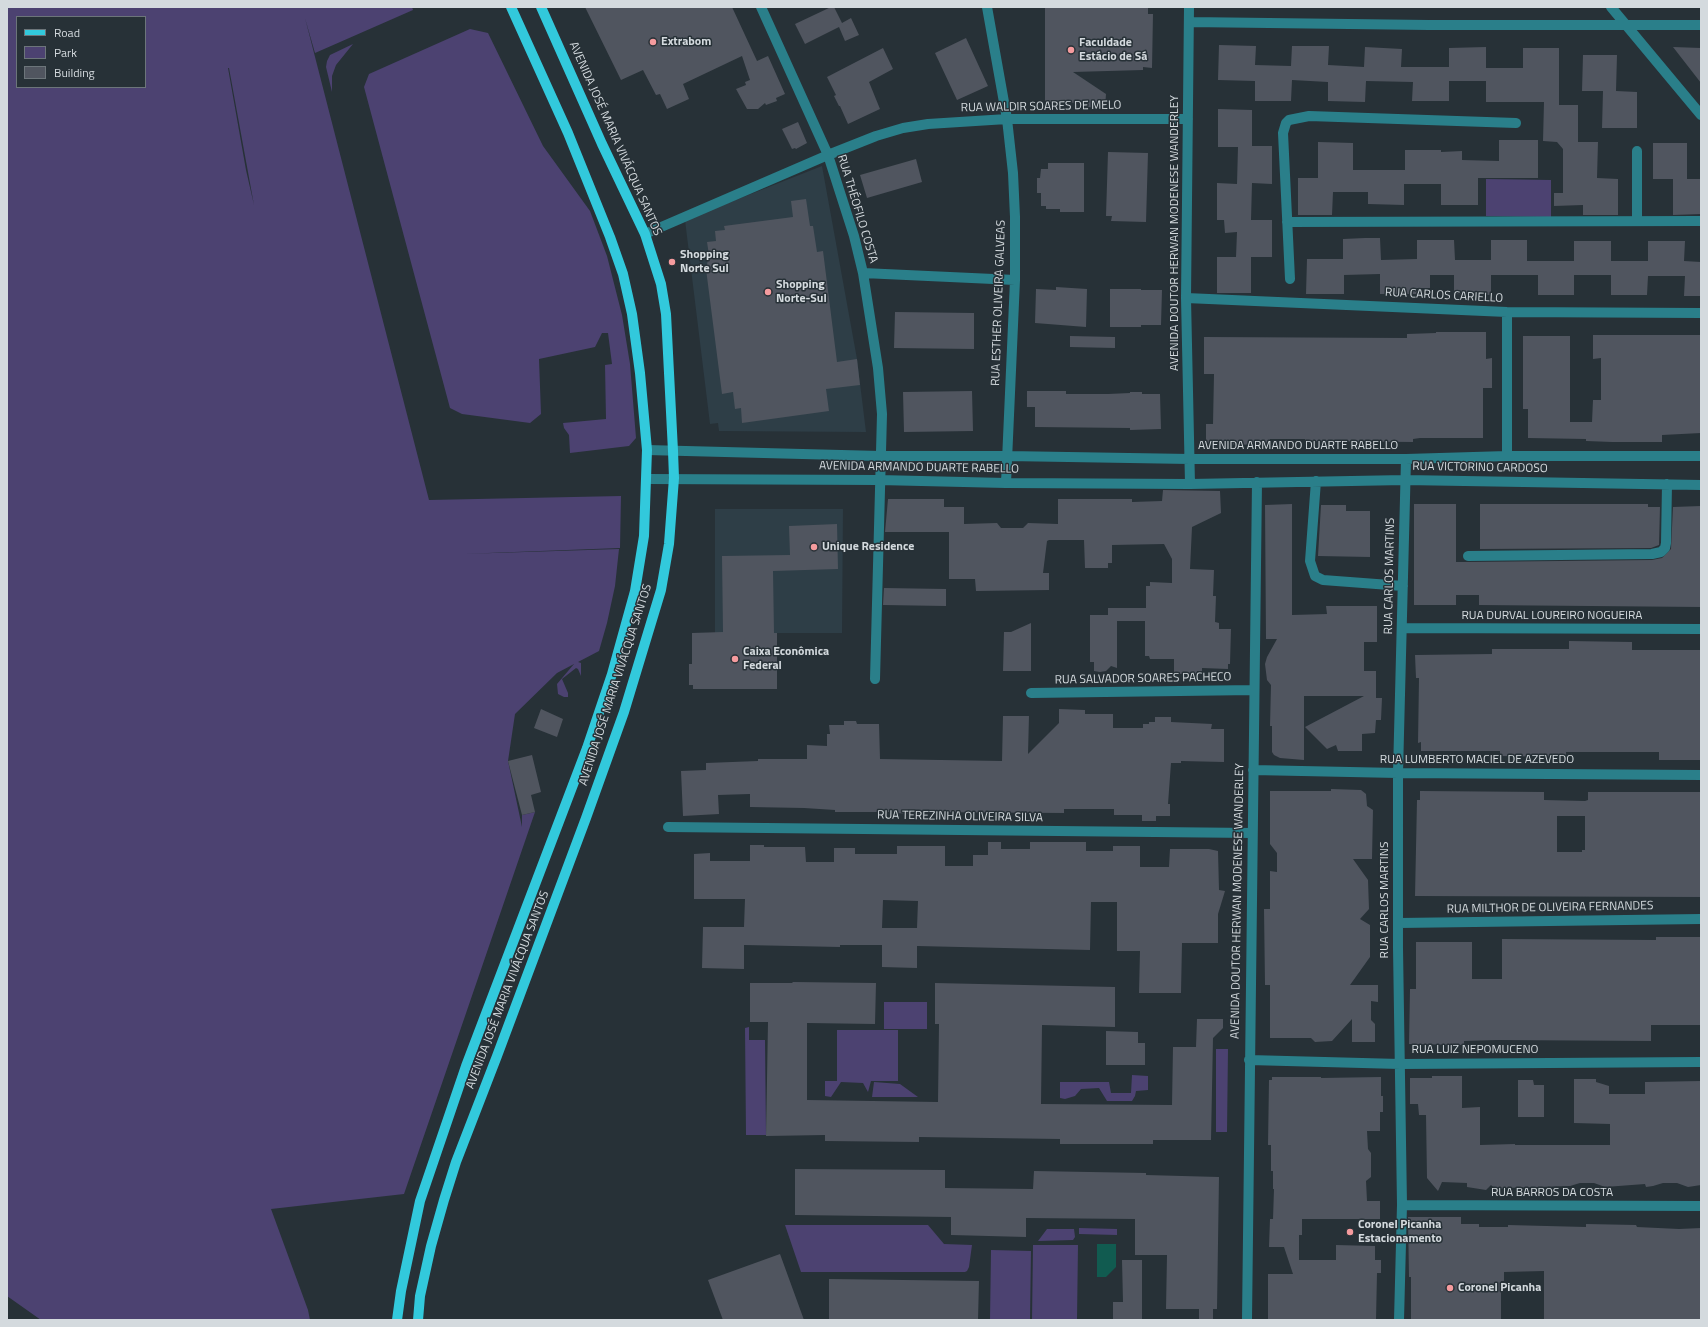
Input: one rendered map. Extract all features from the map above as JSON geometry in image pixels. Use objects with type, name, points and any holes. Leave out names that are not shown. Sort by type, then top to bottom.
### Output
[{"type":"main road","name":"AVENIDA JOSÉ MARIA VIVÁCQUA SANTOS","points":[[397,1320],[400,1291],[420,1201],[442,1132],[587,748],[612,674],[635,591],[644,536],[647,479],[640,373],[633,322],[623,274],[592,190],[511,7]]},
{"type":"main road","name":"AVENIDA JOSÉ MARIA VIVÁCQUA SANTOS","points":[[418,1320],[420,1296],[431,1246],[456,1162],[498,1056],[624,712],[662,583],[669,544],[674,478],[666,314],[661,284],[646,234],[602,144],[541,7]]},
{"type":"street","name":"RUA THÉOFILO COSTA","points":[[761,7],[828,155],[854,236],[863,273],[878,368],[882,414],[879,480],[875,679]]},
{"type":"street","name":"RUA ESTHER OLIVEIRA GALVEAS","points":[[987,7],[1007,119],[1013,180],[1015,280],[1006,483]]},
{"type":"street","name":"AVENIDA DOUTOR HERWAN MODENESE WANDERLEY","points":[[1190,7],[1186,298],[1190,459]]},
{"type":"street","points":[[1611,7],[1701,115]]},
{"type":"street","points":[[1190,22],[1428,25],[1701,25]]},
{"type":"street","points":[[1290,279],[1283,133],[1286,123],[1293,118],[1309,116],[1516,123]]},
{"type":"street","name":"RUA WALDIR SOARES DE MELO","points":[[646,234],[828,155],[876,136],[903,128],[928,124],[1007,119],[1188,119]]},
{"type":"street","points":[[1637,151],[1637,220]]},
{"type":"street","points":[[1287,222],[1701,221]]},
{"type":"street","points":[[863,273],[1015,280]]},
{"type":"street","name":"RUA CARLOS CARIELLO","points":[[1186,298],[1508,312],[1701,313]]},
{"type":"street","points":[[1508,312],[1508,456]]},
{"type":"street","name":"AVENIDA ARMANDO DUARTE RABELLO","points":[[646,450],[880,456],[1007,456],[1190,459],[1406,459]]},
{"type":"street","name":"RUA VICTORINO CARDOSO","points":[[1701,456],[1508,456],[1406,459],[1406,480],[1701,485]]},
{"type":"street","name":"AVENIDA ARMANDO DUARTE RABELLO","points":[[1190,459],[1190,484]]},
{"type":"street","name":"AVENIDA ARMANDO DUARTE RABELLO","points":[[647,479],[674,478],[1190,484],[1406,480]]},
{"type":"street","name":"RUA CARLOS MARTINS","points":[[1399,1320],[1402,1205],[1398,773],[1406,480]]},
{"type":"street","points":[[1316,481],[1310,561],[1315,576],[1323,580],[1403,586]]},
{"type":"street","name":"AVENIDA DOUTOR HERWAN MODENESE WANDERLEY","points":[[1247,1320],[1250,1159],[1249,1060],[1256,482]]},
{"type":"street","points":[[1468,556],[1652,554],[1661,552],[1665,548],[1666,543],[1667,484]]},
{"type":"street","name":"RUA DURVAL LOUREIRO NOGUEIRA","points":[[1402,628],[1701,629]]},
{"type":"street","name":"RUA SALVADOR SOARES PACHECO","points":[[1031,693],[1254,690]]},
{"type":"street","name":"RUA LUMBERTO MACIEL DE AZEVEDO","points":[[1253,770],[1398,773],[1701,775]]},
{"type":"street","name":"RUA TEREZINHA OLIVEIRA SILVA","points":[[668,827],[1252,833]]},
{"type":"street","name":"RUA MILTHOR DE OLIVEIRA FERNANDES","points":[[1399,923],[1701,919]]},
{"type":"street","name":"RUA LUIZ NEPOMUCENO","points":[[1249,1060],[1400,1064],[1701,1062]]},
{"type":"street","name":"RUA BARROS DA COSTA","points":[[1402,1205],[1701,1206]]},
{"type":"shaded area","name":"Shopping Norte-Sul","points":[[822,166],[857,359],[866,432],[719,431],[718,423],[710,424],[685,220]]},
{"type":"shaded area","points":[[715,509],[843,509],[842,633],[715,633]]},
{"type":"shaded area","points":[[1097,1244],[1116,1244],[1116,1267],[1106,1277],[1097,1277]]},
{"type":"green space","points":[[7,7],[412,7],[413,10],[315,53],[305,18],[429,500],[621,496],[620,548],[462,554],[619,549],[615,586],[607,623],[599,651],[578,662],[581,663],[581,676],[576,668],[562,679],[568,693],[568,697],[558,694],[557,684],[574,664],[557,673],[515,714],[508,761],[522,827],[522,815],[535,812],[404,1194],[271,1209],[308,1310],[310,1320],[41,1320],[7,1296]],"holes":[[[229,68],[254,205],[246,170]]]},
{"type":"green space","points":[[470,29],[488,33],[543,146],[590,211],[607,256],[622,315],[630,364],[636,438],[629,446],[570,453],[569,435],[564,428],[563,423],[606,419],[605,365],[612,364],[608,333],[602,333],[595,347],[539,359],[541,414],[530,423],[462,414],[450,408],[364,87],[369,74]]},
{"type":"green space","points":[[353,44],[336,65],[332,76],[332,92],[326,67],[327,61],[330,55]]},
{"type":"green space","points":[[1486,179],[1551,180],[1551,217],[1486,216]]},
{"type":"green space","points":[[884,1002],[927,1002],[927,1029],[884,1029]]},
{"type":"green space","points":[[749,1027],[749,1040],[765,1040],[766,1135],[746,1135],[745,1028]]},
{"type":"green space","points":[[837,1030],[898,1030],[898,1081],[871,1081],[868,1092],[863,1083],[841,1082],[831,1097],[825,1096],[825,1081],[837,1081]]},
{"type":"green space","points":[[1216,1049],[1228,1049],[1227,1132],[1216,1132]]},
{"type":"green space","points":[[1132,1075],[1148,1076],[1148,1090],[1136,1091],[1132,1101],[1107,1101],[1099,1088],[1081,1089],[1075,1096],[1065,1099],[1060,1098],[1060,1082],[1109,1082],[1111,1093],[1131,1093]]},
{"type":"green space","points":[[874,1082],[900,1084],[918,1097],[872,1097]]},
{"type":"green space","points":[[785,1225],[928,1225],[944,1244],[972,1245],[969,1267],[965,1272],[801,1272]]},
{"type":"green space","points":[[1079,1228],[1117,1229],[1117,1235],[1079,1234]]},
{"type":"green space","points":[[1047,1229],[1074,1229],[1075,1237],[1073,1240],[1038,1241]]},
{"type":"green space","points":[[1033,1245],[1078,1245],[1077,1320],[1032,1320]]},
{"type":"green space","points":[[991,1250],[1031,1251],[1030,1320],[990,1320]]},
{"type":"building","points":[[585,7],[732,7],[757,61],[768,56],[785,94],[776,98],[777,101],[766,105],[765,103],[758,109],[747,109],[736,89],[746,85],[745,82],[750,80],[742,56],[683,84],[689,99],[667,109],[660,94],[656,95],[643,70],[621,80]]},
{"type":"building","points":[[834,7],[842,23],[851,18],[859,35],[845,41],[839,27],[805,44],[795,24]]},
{"type":"building","name":"Faculdade Estácio de Sá","points":[[1045,7],[1148,7],[1148,14],[1153,14],[1152,68],[1143,67],[1143,70],[1073,72],[1106,94],[1105,108],[1085,107],[1085,103],[1045,102]]},
{"type":"building","points":[[966,38],[988,86],[957,100],[935,53]]},
{"type":"building","points":[[1219,45],[1256,46],[1255,65],[1291,66],[1292,46],[1329,46],[1328,65],[1364,67],[1365,47],[1402,49],[1401,67],[1449,67],[1449,48],[1486,47],[1486,68],[1523,68],[1523,48],[1559,48],[1559,105],[1578,105],[1578,142],[1598,142],[1597,178],[1618,179],[1618,215],[1583,215],[1583,205],[1554,206],[1554,193],[1563,193],[1563,149],[1557,142],[1543,141],[1544,102],[1486,102],[1486,81],[1449,81],[1449,101],[1412,101],[1413,82],[1366,81],[1365,102],[1328,101],[1328,82],[1292,80],[1291,101],[1255,101],[1255,81],[1218,80]]},
{"type":"building","points":[[1673,47],[1701,48],[1701,83]]},
{"type":"building","points":[[883,48],[893,69],[869,82],[880,109],[848,124],[834,96],[836,95],[827,77]]},
{"type":"building","points":[[1583,55],[1617,55],[1616,91],[1637,92],[1637,128],[1602,128],[1603,91],[1582,91]]},
{"type":"building","points":[[1218,109],[1252,110],[1252,146],[1272,146],[1272,184],[1252,183],[1251,220],[1272,220],[1272,257],[1251,257],[1251,293],[1217,293],[1217,257],[1236,257],[1237,232],[1225,233],[1224,220],[1217,220],[1217,183],[1237,184],[1238,147],[1218,147]]},
{"type":"building","points":[[798,122],[807,143],[796,149],[792,149],[782,129]]},
{"type":"building","points":[[1499,140],[1538,140],[1538,178],[1478,178],[1478,205],[1441,205],[1441,184],[1404,184],[1404,205],[1368,204],[1368,192],[1333,192],[1332,215],[1298,215],[1298,178],[1318,178],[1318,142],[1353,143],[1353,170],[1405,170],[1405,150],[1441,150],[1441,152],[1462,151],[1462,160],[1499,161]]},
{"type":"building","points":[[1653,143],[1687,143],[1687,179],[1701,179],[1701,214],[1673,215],[1673,179],[1653,179]]},
{"type":"building","points":[[1108,152],[1148,153],[1146,222],[1111,221],[1112,216],[1106,216]]},
{"type":"building","points":[[916,159],[922,182],[867,198],[860,175]]},
{"type":"building","points":[[1048,163],[1084,163],[1084,212],[1060,212],[1060,209],[1046,209],[1046,206],[1041,206],[1041,193],[1037,193],[1037,178],[1040,178],[1041,169],[1048,169]]},
{"type":"building","name":"Shopping Norte-Sul","points":[[806,199],[810,226],[813,226],[817,252],[823,251],[837,362],[857,359],[860,385],[826,389],[829,411],[742,423],[741,408],[735,409],[733,392],[722,394],[706,269],[709,255],[707,242],[716,241],[715,231],[725,230],[724,226],[793,217],[791,201]]},
{"type":"building","points":[[1380,238],[1381,260],[1417,259],[1417,240],[1454,240],[1455,260],[1491,260],[1491,240],[1527,240],[1527,261],[1574,261],[1574,241],[1611,241],[1611,261],[1648,261],[1648,241],[1685,241],[1684,261],[1701,262],[1701,291],[1700,296],[1684,296],[1685,276],[1648,276],[1647,295],[1611,295],[1611,275],[1574,275],[1574,295],[1538,295],[1538,275],[1491,275],[1491,295],[1454,294],[1454,275],[1430,275],[1430,288],[1417,288],[1417,294],[1380,294],[1380,274],[1344,275],[1344,294],[1306,294],[1307,259],[1343,259],[1343,239]]},
{"type":"building","points":[[1056,287],[1087,289],[1086,327],[1035,323],[1036,289],[1056,290]]},
{"type":"building","points":[[1110,289],[1162,290],[1161,325],[1141,325],[1141,327],[1110,327]]},
{"type":"building","points":[[895,312],[974,313],[974,349],[894,348]]},
{"type":"building","points":[[1436,332],[1486,332],[1486,359],[1492,358],[1492,388],[1483,388],[1483,438],[1420,438],[1413,439],[1413,442],[1305,441],[1305,439],[1270,439],[1270,445],[1206,444],[1206,424],[1213,424],[1214,374],[1204,374],[1204,337],[1407,338],[1407,334]]},
{"type":"building","points":[[1593,335],[1701,335],[1701,433],[1662,435],[1662,442],[1612,442],[1586,441],[1586,439],[1528,438],[1528,409],[1523,409],[1523,336],[1570,336],[1570,422],[1592,422],[1593,400],[1601,400],[1601,358],[1593,359]]},
{"type":"building","points":[[1070,336],[1115,337],[1115,348],[1070,347]]},
{"type":"building","points":[[972,391],[973,431],[904,432],[903,392]]},
{"type":"building","points":[[1027,391],[1066,391],[1066,394],[1142,392],[1142,394],[1160,394],[1161,429],[1130,430],[1130,428],[1035,427],[1035,407],[1027,407]]},
{"type":"building","points":[[1163,490],[1220,491],[1221,513],[1192,527],[1190,569],[1214,570],[1213,596],[1216,596],[1215,622],[1219,623],[1219,629],[1231,629],[1230,664],[1228,664],[1228,669],[1202,668],[1202,671],[1197,671],[1197,674],[1174,674],[1174,659],[1150,659],[1149,656],[1145,656],[1145,621],[1117,621],[1117,668],[1111,666],[1106,671],[1094,671],[1094,662],[1090,662],[1090,615],[1108,615],[1108,608],[1146,608],[1146,586],[1150,586],[1150,582],[1172,583],[1172,559],[1164,544],[1112,545],[1112,563],[1108,563],[1108,568],[1085,568],[1084,540],[1049,540],[1047,541],[1043,573],[1049,573],[1049,590],[976,591],[975,579],[949,579],[949,532],[885,532],[888,499],[944,499],[944,507],[964,507],[964,524],[997,523],[1001,528],[1023,528],[1028,523],[1058,524],[1058,499],[1132,499],[1132,502],[1162,501]]},
{"type":"building","points":[[1292,504],[1292,615],[1327,614],[1326,606],[1377,606],[1377,642],[1364,642],[1364,671],[1376,671],[1376,698],[1382,698],[1381,720],[1376,720],[1375,733],[1362,734],[1362,751],[1338,751],[1336,745],[1327,749],[1305,727],[1364,696],[1304,696],[1304,760],[1280,758],[1272,752],[1272,726],[1270,726],[1271,685],[1267,680],[1265,664],[1267,657],[1277,639],[1266,639],[1265,505]]},
{"type":"building","points":[[1414,504],[1456,504],[1456,562],[1652,560],[1662,558],[1671,549],[1673,507],[1701,506],[1701,607],[1479,605],[1479,595],[1456,595],[1456,605],[1414,605]]},
{"type":"building","points":[[1480,504],[1648,504],[1648,507],[1660,507],[1659,545],[1651,548],[1480,549]]},
{"type":"building","points":[[1321,505],[1346,505],[1346,511],[1370,511],[1370,557],[1318,556]]},
{"type":"building","points":[[837,524],[838,569],[773,571],[774,633],[777,633],[777,689],[693,689],[693,685],[689,685],[689,664],[692,664],[692,633],[723,632],[722,556],[790,555],[789,526]]},
{"type":"building","points":[[884,588],[946,589],[946,606],[883,605]]},
{"type":"building","points":[[1031,623],[1031,671],[1003,671],[1004,632],[1011,632]]},
{"type":"building","points":[[1569,641],[1632,642],[1632,650],[1701,650],[1701,760],[1659,760],[1659,752],[1566,752],[1566,757],[1500,756],[1500,751],[1421,751],[1421,742],[1418,743],[1419,678],[1416,678],[1415,655],[1492,654],[1492,649],[1569,649]]},
{"type":"building","points":[[541,709],[563,719],[557,737],[534,728]]},
{"type":"building","points":[[1059,709],[1085,710],[1085,714],[1113,714],[1113,728],[1143,728],[1143,724],[1155,722],[1155,717],[1171,717],[1171,722],[1212,724],[1211,729],[1224,729],[1224,762],[1181,761],[1181,763],[1171,763],[1168,804],[1170,804],[1170,816],[1156,816],[1156,821],[1142,821],[1142,815],[1114,815],[1114,809],[1064,809],[1064,813],[924,812],[924,814],[891,812],[835,812],[835,810],[804,808],[750,807],[750,794],[718,795],[719,814],[683,816],[681,771],[706,770],[706,763],[758,761],[758,759],[807,759],[807,745],[827,746],[827,734],[830,734],[829,725],[844,725],[844,721],[856,721],[857,724],[879,724],[880,759],[1002,761],[1003,716],[1029,716],[1028,754],[1059,723]]},
{"type":"building","points":[[532,755],[541,792],[531,795],[535,812],[522,815],[508,761]]},
{"type":"building","points":[[1331,789],[1361,790],[1366,794],[1367,806],[1373,810],[1372,859],[1353,859],[1368,880],[1369,909],[1360,919],[1370,925],[1370,957],[1350,985],[1378,985],[1378,1002],[1371,1001],[1371,1020],[1375,1024],[1375,1042],[1352,1042],[1352,1019],[1332,1041],[1315,1042],[1311,1038],[1270,1038],[1270,985],[1265,985],[1264,909],[1270,909],[1270,871],[1277,872],[1277,853],[1270,844],[1270,791],[1331,791]]},
{"type":"building","points":[[1420,791],[1544,792],[1544,800],[1585,801],[1588,800],[1588,792],[1701,792],[1701,897],[1415,896],[1417,800],[1420,800]],"holes":[[[1557,816],[1585,816],[1585,850],[1582,850],[1582,852],[1557,852]]]},
{"type":"building","points":[[988,842],[1001,842],[1001,849],[1030,849],[1030,842],[1086,842],[1086,851],[1113,851],[1113,846],[1140,846],[1140,867],[1169,867],[1170,849],[1209,849],[1218,851],[1219,890],[1225,891],[1218,914],[1218,943],[1182,943],[1181,993],[1139,993],[1140,951],[1117,951],[1117,902],[1091,902],[1090,950],[917,946],[917,968],[882,967],[882,945],[840,945],[840,947],[744,945],[744,969],[702,968],[703,927],[744,927],[745,899],[694,899],[694,854],[710,853],[710,861],[750,861],[750,845],[764,845],[764,847],[805,847],[806,862],[834,862],[834,848],[855,848],[855,854],[897,854],[897,846],[945,846],[945,866],[973,866],[973,855],[988,855]],"holes":[[[883,900],[918,901],[917,928],[882,928]]]},
{"type":"building","points":[[1656,937],[1701,937],[1701,1025],[1651,1025],[1651,1041],[1497,1040],[1464,1041],[1464,1045],[1409,1044],[1410,989],[1416,989],[1416,942],[1472,942],[1472,979],[1502,979],[1502,939],[1656,940]]},
{"type":"building","points":[[750,983],[876,983],[875,1024],[807,1023],[807,1100],[938,1102],[939,1024],[935,1024],[935,983],[1115,987],[1115,1027],[1042,1025],[1041,1104],[1172,1105],[1173,1047],[1196,1047],[1197,1019],[1223,1019],[1223,1028],[1213,1038],[1211,1140],[1153,1140],[1153,1144],[1060,1144],[1060,1139],[919,1137],[919,1142],[825,1141],[825,1135],[766,1136],[768,1022],[750,1022]]},
{"type":"building","points":[[1106,1031],[1138,1032],[1138,1043],[1145,1043],[1145,1065],[1106,1065]]},
{"type":"building","points":[[1432,1076],[1462,1076],[1462,1108],[1480,1107],[1480,1145],[1610,1145],[1610,1124],[1574,1123],[1574,1079],[1596,1079],[1596,1082],[1609,1086],[1609,1094],[1645,1094],[1645,1082],[1701,1081],[1701,1185],[1688,1187],[1677,1183],[1663,1183],[1646,1187],[1645,1184],[1605,1187],[1594,1183],[1580,1183],[1570,1186],[1506,1188],[1496,1190],[1491,1185],[1486,1190],[1467,1187],[1467,1183],[1442,1182],[1438,1191],[1427,1178],[1426,1115],[1419,1115],[1418,1104],[1410,1104],[1410,1078],[1432,1078]]},
{"type":"building","points":[[1272,1077],[1381,1077],[1383,1112],[1380,1112],[1380,1131],[1367,1131],[1368,1149],[1371,1153],[1371,1177],[1366,1181],[1367,1201],[1380,1201],[1380,1219],[1302,1219],[1302,1235],[1299,1235],[1299,1260],[1336,1260],[1336,1245],[1375,1246],[1375,1260],[1381,1260],[1381,1273],[1377,1273],[1376,1320],[1268,1320],[1268,1274],[1293,1274],[1284,1247],[1269,1247],[1270,1219],[1273,1219],[1274,1189],[1273,1171],[1271,1171],[1271,1145],[1268,1145],[1269,1080],[1272,1080]]},
{"type":"building","points":[[1518,1080],[1533,1080],[1534,1085],[1544,1085],[1544,1117],[1518,1117]]},
{"type":"building","points":[[795,1169],[945,1170],[945,1188],[1033,1189],[1034,1171],[1146,1173],[1146,1175],[1219,1177],[1217,1309],[1213,1309],[1213,1320],[1199,1320],[1199,1309],[1166,1309],[1167,1255],[1135,1255],[1135,1219],[1026,1218],[1026,1237],[951,1235],[951,1217],[795,1215]]},
{"type":"building","points":[[1408,1217],[1461,1217],[1461,1224],[1479,1224],[1479,1227],[1508,1227],[1508,1225],[1586,1227],[1586,1224],[1636,1225],[1637,1227],[1679,1229],[1701,1228],[1701,1320],[1544,1320],[1544,1271],[1504,1272],[1504,1281],[1501,1281],[1501,1320],[1411,1320],[1411,1277],[1409,1277]]},
{"type":"building","points":[[780,1254],[804,1320],[723,1320],[708,1280]]},
{"type":"building","points":[[1122,1260],[1142,1260],[1142,1320],[1113,1320],[1113,1302],[1123,1302]]},
{"type":"building","points":[[829,1279],[979,1281],[978,1320],[829,1320]]},
{"type":"place","name":"Extrabom","points":[[653,42]]},
{"type":"place","name":"Faculdade Estácio de Sá","points":[[1071,50]]},
{"type":"place","name":"Shopping Norte Sul","points":[[672,262]]},
{"type":"place","name":"Shopping Norte-Sul","points":[[768,292]]},
{"type":"place","name":"Unique Residence","points":[[814,547]]},
{"type":"place","name":"Caixa Econômica Federal","points":[[735,659]]},
{"type":"place","name":"Coronel Picanha Estacionamento","points":[[1350,1232]]},
{"type":"place","name":"Coronel Picanha","points":[[1450,1288]]}]
